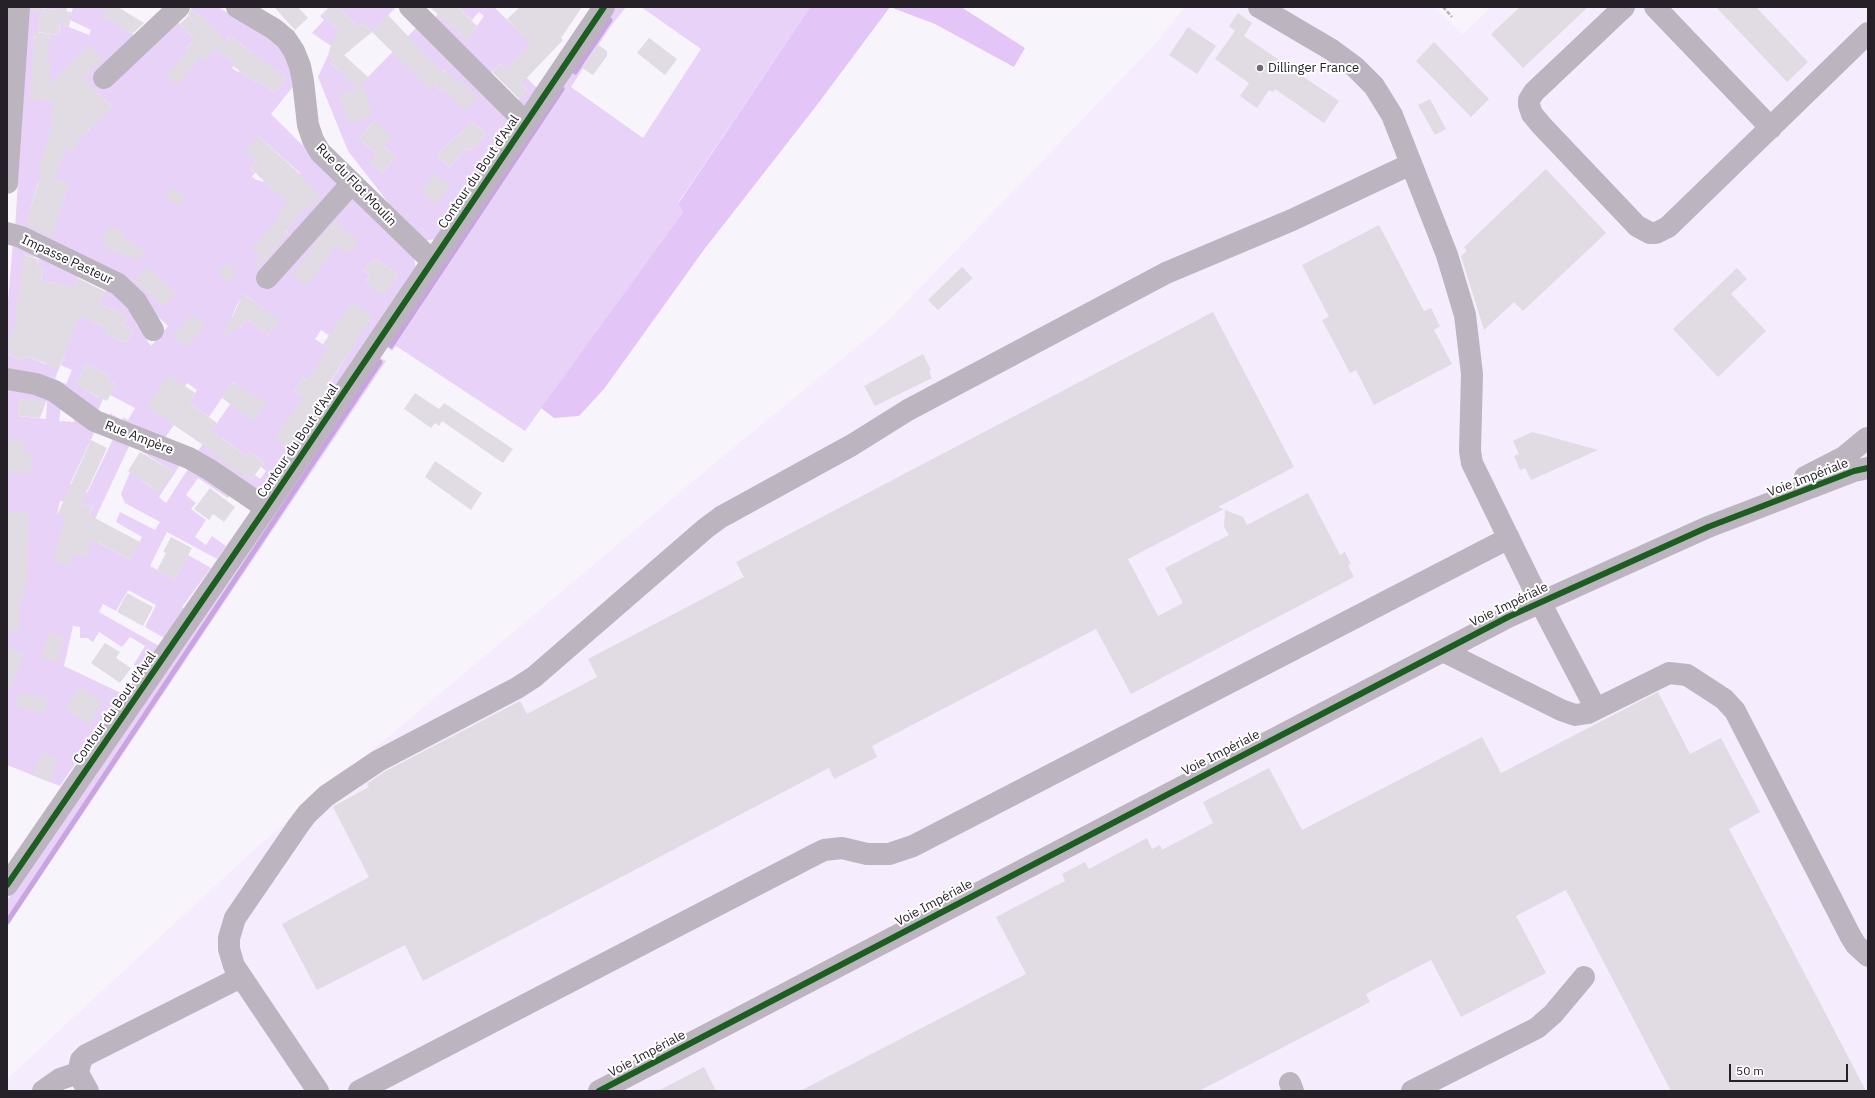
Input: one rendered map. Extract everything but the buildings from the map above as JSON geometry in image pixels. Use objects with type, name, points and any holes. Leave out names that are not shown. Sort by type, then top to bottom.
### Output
[{"type":"street","points":[[7,183],[19,7]]},
{"type":"street","points":[[104,78],[179,7]]},
{"type":"street","name":"Rue du Flot Moulin","points":[[237,7],[274,29],[294,51],[300,66],[310,134],[320,152],[432,261]]},
{"type":"street","points":[[410,7],[525,122]]},
{"type":"street","name":"Contour du Bout d'Aval","points":[[7,885],[266,508],[604,7]]},
{"type":"street","points":[[1259,7],[1332,50],[1365,76],[1378,91],[1390,111],[1448,255],[1465,315],[1472,374],[1470,457],[1540,602],[1596,710]]},
{"type":"street","points":[[1624,7],[1534,92],[1529,100],[1529,105],[1532,114],[1542,126],[1638,226],[1650,233],[1656,233],[1668,227],[1868,33]]},
{"type":"street","points":[[1655,7],[1771,128]]},
{"type":"street","points":[[318,1091],[234,966],[229,949],[229,938],[235,918],[298,826],[318,802],[378,761],[527,682],[713,522],[852,445],[908,410],[1166,273],[1292,220],[1411,164]]},
{"type":"street","points":[[267,278],[352,183]]},
{"type":"street","name":"Impasse Pasteur","points":[[7,233],[28,240],[118,284],[136,302],[153,330]]},
{"type":"street","name":"Rue Ampère","points":[[7,379],[36,384],[54,391],[95,421],[188,458],[210,470],[266,508]]},
{"type":"street","name":"Voie Impériale","points":[[599,1091],[1443,651],[1540,602],[1708,527],[1838,460],[1868,442]]},
{"type":"street","name":"Voie Impériale","points":[[1708,527],[1850,473],[1868,468]]},
{"type":"street","points":[[358,1091],[814,854],[824,850],[842,848],[867,854],[889,854],[913,846],[1509,538]]},
{"type":"street","points":[[1443,651],[1569,714],[1582,715],[1596,710],[1664,675],[1674,672],[1693,678],[1724,699],[1735,711],[1851,937],[1856,945],[1868,956]]},
{"type":"street","points":[[1412,1091],[1537,1028],[1553,1014],[1584,977]]},
{"type":"street","points":[[43,1091],[60,1079],[83,1082],[81,1060],[86,1055],[241,978]]},
{"type":"path","points":[[1443,7],[1452,17]]},
{"type":"shaded area","points":[[29,7],[67,7],[64,25],[89,35],[91,30],[70,20],[73,7],[108,7],[103,16],[137,37],[174,18],[194,39],[186,48],[197,59],[200,14],[198,16],[190,7],[218,7],[268,37],[281,48],[296,83],[271,114],[414,256],[416,271],[269,487],[258,491],[198,451],[241,388],[233,382],[209,417],[189,403],[197,390],[187,383],[174,403],[174,425],[164,439],[133,427],[7,370],[7,348],[12,350],[9,355],[24,361],[27,356],[45,364],[60,365],[55,379],[66,384],[72,370],[61,365],[65,353],[13,331],[7,345],[7,313],[13,242],[18,241],[130,303],[136,324],[151,346],[168,326],[143,303],[15,229]],"holes":[[[41,8],[57,10],[57,19],[61,19],[59,35],[50,34],[49,41],[34,39],[35,33],[38,33]],[[230,36],[253,53],[245,65],[254,55],[286,78],[275,93],[258,81],[256,83],[240,71],[238,72],[232,68],[235,63],[219,51]],[[97,92],[112,107],[93,125],[78,112]],[[77,113],[91,127],[88,131],[74,117]],[[258,136],[300,173],[280,185],[275,191],[264,181],[258,181],[252,177],[255,173],[250,168],[256,161]],[[38,182],[66,190],[58,216],[31,207]],[[280,216],[288,233],[268,256]],[[24,255],[39,258],[37,267],[43,268],[41,283],[55,283],[37,297]],[[374,258],[398,275],[384,294],[366,282],[370,275],[364,271]],[[78,277],[106,290],[100,304],[127,316],[123,325],[133,330],[126,343],[105,334],[105,327],[93,322],[70,297]],[[245,295],[279,320],[268,335],[246,319],[241,327],[232,316],[239,301]],[[321,330],[338,342],[335,347],[347,356],[329,384],[329,348],[315,339]],[[86,364],[109,375],[107,380],[116,384],[110,395],[135,408],[128,420],[123,417],[122,420],[110,413],[109,416],[98,410],[106,393],[98,397],[84,389],[84,387],[77,383]],[[303,377],[327,393],[302,396],[294,391]],[[222,438],[246,456],[249,451],[264,462],[261,467],[266,471],[260,479],[255,475],[252,479],[248,475],[246,477],[211,452]]]},
{"type":"shaded area","points":[[329,7],[331,7],[323,15],[341,33],[337,37],[350,50],[338,60],[329,51],[331,46],[312,33],[324,20],[320,16]]},
{"type":"shaded area","points":[[338,7],[396,7],[372,32],[363,23],[358,27]]},
{"type":"shaded area","points":[[458,7],[494,7],[532,44],[512,63],[537,88],[522,108],[516,102],[527,90],[500,64],[491,73],[433,20],[438,14],[467,40],[484,16],[479,12],[472,20]]},
{"type":"shaded area","points":[[616,7],[626,7],[611,26],[571,87],[643,138],[701,49],[641,7],[810,7],[678,203],[683,212],[525,431],[396,346],[392,351],[387,347]]},
{"type":"shaded area","points":[[810,7],[890,7],[820,101],[703,251],[604,389],[579,416],[554,418],[541,408],[683,212],[678,204]]},
{"type":"shaded area","points":[[890,7],[961,7],[1025,48],[1014,67],[935,24]]},
{"type":"shaded area","points":[[1185,7],[1434,7],[1463,34],[1491,7],[1868,7],[1868,1091],[7,1091],[7,1079],[257,847],[722,457],[886,323],[1154,45]]},
{"type":"shaded area","points":[[418,26],[514,122],[497,145],[499,147],[436,239],[425,241],[398,215],[348,151],[318,77],[328,55],[334,60],[331,63],[338,70],[363,82]],"holes":[[[445,70],[452,77],[441,91],[434,84]],[[374,121],[384,146],[396,157],[382,173],[370,163],[377,154],[359,139]],[[472,121],[486,134],[470,151],[467,148],[449,167],[437,155],[455,137],[456,138]]]},
{"type":"shaded area","points":[[380,358],[386,361],[7,927],[7,900]]},
{"type":"shaded area","points":[[7,385],[62,400],[59,421],[74,422],[75,418],[96,429],[70,484],[87,493],[114,437],[132,440],[94,521],[103,525],[97,542],[130,560],[142,537],[116,522],[120,512],[155,530],[160,522],[125,503],[121,494],[130,472],[154,489],[173,471],[142,452],[146,447],[180,465],[159,497],[166,503],[188,469],[231,493],[228,498],[198,478],[186,495],[196,503],[191,509],[206,520],[195,537],[206,545],[212,536],[226,546],[217,559],[167,532],[150,566],[175,579],[188,555],[211,568],[182,607],[186,610],[164,638],[145,627],[156,605],[128,590],[116,611],[103,604],[99,612],[159,646],[138,675],[134,664],[145,646],[130,637],[122,647],[99,632],[93,642],[87,638],[80,638],[80,627],[73,626],[64,666],[123,694],[60,786],[7,765]],"holes":[[[20,399],[47,402],[46,419],[18,416]],[[60,501],[93,506],[93,507],[87,520],[57,514]]]},
{"type":"waterway","points":[[575,72],[610,20]]},
{"type":"waterway","points":[[391,346],[562,89]]},
{"type":"waterway","points":[[7,922],[380,362]]},
{"type":"cycle path","points":[[7,885],[266,508],[604,7]]},
{"type":"cycle path","points":[[599,1091],[1508,617],[1708,527],[1854,471],[1868,468]]},
{"type":"place","name":"Dillinger France","points":[[1260,68]]}]
